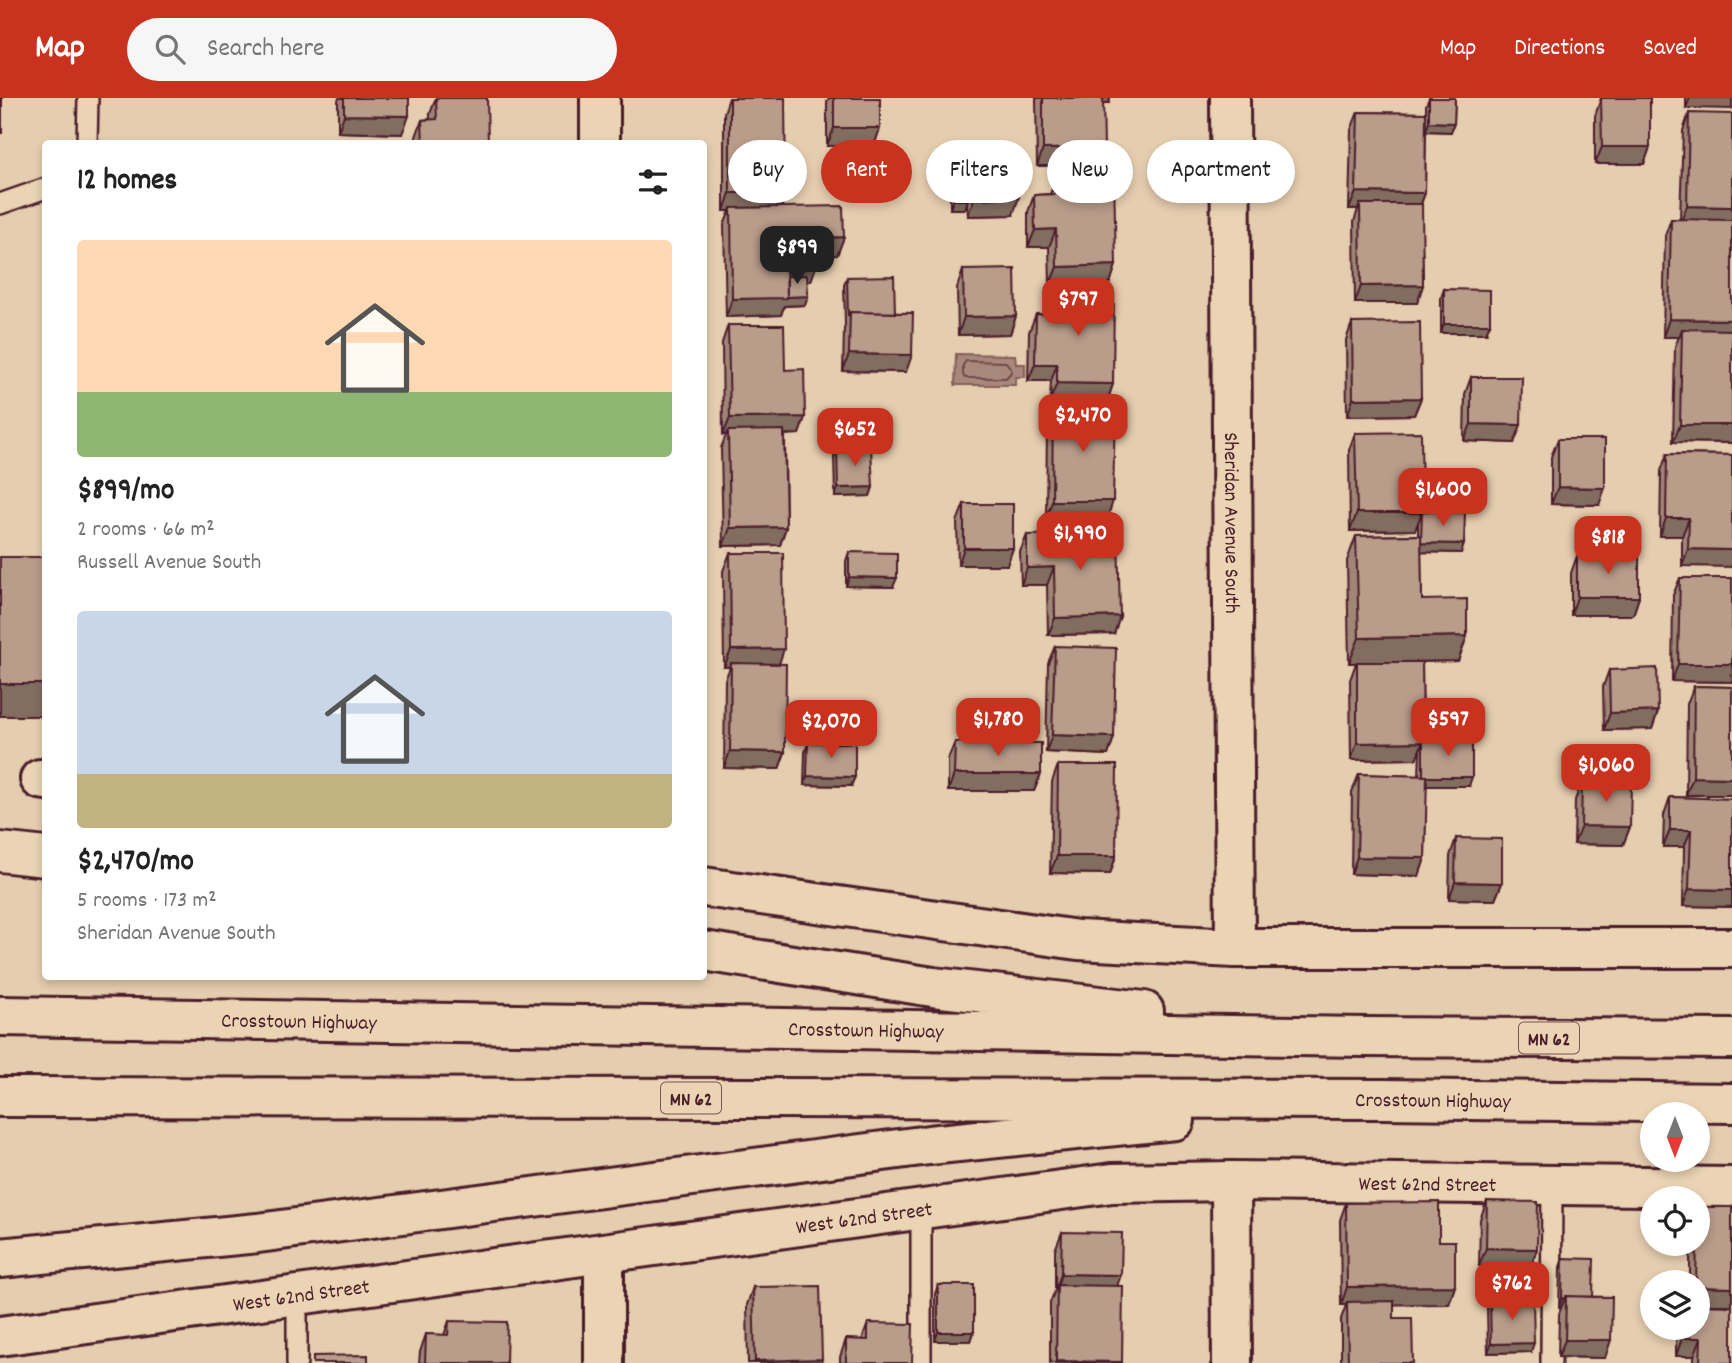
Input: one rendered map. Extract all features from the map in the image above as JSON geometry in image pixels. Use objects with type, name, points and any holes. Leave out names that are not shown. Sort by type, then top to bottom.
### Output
[{"type":"main road","points":[[600,98],[600,140]]},
{"type":"main road","name":"Sheridan Avenue South","points":[[1230,98],[1235,948]]},
{"type":"main road","points":[[0,852],[42,857]]},
{"type":"main road","points":[[707,887],[1077,940],[1235,948],[1732,948]]},
{"type":"main road","points":[[707,951],[933,987],[1365,1037]]},
{"type":"main road","name":"Crosstown Highway","points":[[0,1016],[1365,1037],[1732,1039]]},
{"type":"main road","name":"Crosstown Highway","points":[[0,1097],[1383,1099],[1732,1103]]},
{"type":"main road","points":[[0,1258],[258,1233],[929,1145],[1383,1099]]},
{"type":"main road","points":[[1231,1181],[1232,1363]]},
{"type":"main road","name":"West 62nd Street","points":[[0,1336],[1112,1183],[1231,1181],[1732,1187]]},
{"type":"main road","points":[[604,1253],[604,1363]]},
{"type":"lane","points":[[87,140],[88,98]]},
{"type":"lane","points":[[0,204],[42,189]]},
{"type":"lane","points":[[1551,1363],[1552,1184]]},
{"type":"lane","points":[[921,1208],[921,1363]]},
{"type":"lane","points":[[297,1295],[297,1363]]},
{"type":"water","points":[[956,354],[1015,355],[1016,364],[1025,364],[1025,377],[1016,377],[1015,385],[955,385]]},
{"type":"building","points":[[2,98],[2,133],[0,133]]},
{"type":"building","points":[[344,98],[409,98],[409,116],[344,115]]},
{"type":"building","points":[[436,98],[487,98],[488,140],[423,140],[422,120],[437,119]]},
{"type":"building","points":[[730,98],[785,98],[785,140],[730,140]]},
{"type":"building","points":[[834,98],[880,98],[880,128],[834,128]]},
{"type":"building","points":[[1043,98],[1103,98],[1104,140],[1047,140],[1047,149],[1043,149]]},
{"type":"building","points":[[1429,98],[1455,98],[1454,123],[1429,122]]},
{"type":"building","points":[[1601,98],[1650,98],[1650,147],[1602,147]]},
{"type":"building","points":[[1358,112],[1426,113],[1425,193],[1356,192]]},
{"type":"building","points":[[1689,113],[1732,114],[1732,207],[1687,206]]},
{"type":"building","points":[[1047,194],[1047,203],[1115,203],[1116,265],[1057,267],[1056,229],[1035,230],[1034,195]]},
{"type":"building","points":[[1360,204],[1422,204],[1423,285],[1361,286]]},
{"type":"building","points":[[843,206],[844,237],[816,238],[817,264],[786,265],[787,298],[732,299],[731,208]]},
{"type":"building","points":[[1671,219],[1732,220],[1732,320],[1669,319]]},
{"type":"building","points":[[1015,269],[1016,316],[964,317],[963,270]]},
{"type":"building","points":[[807,275],[808,296],[787,297],[787,276]]},
{"type":"building","points":[[894,276],[895,313],[850,312],[848,316],[847,277]]},
{"type":"building","points":[[1444,289],[1490,290],[1490,324],[1444,324]]},
{"type":"building","points":[[1056,293],[1114,294],[1113,384],[1057,383],[1057,364],[1035,364],[1036,314],[1056,315]]},
{"type":"building","points":[[850,312],[913,313],[912,355],[849,354]]},
{"type":"building","points":[[1420,322],[1421,398],[1353,399],[1352,323]]},
{"type":"building","points":[[728,325],[784,325],[785,370],[804,369],[805,417],[730,418]]},
{"type":"building","points":[[1682,329],[1732,330],[1732,425],[1680,425]]},
{"type":"building","points":[[1471,377],[1522,377],[1521,425],[1471,424]]},
{"type":"building","points":[[1053,407],[1115,407],[1113,501],[1052,501]]},
{"type":"building","points":[[784,430],[786,527],[730,528],[728,431]]},
{"type":"building","points":[[1421,432],[1422,513],[1357,513],[1355,433]]},
{"type":"building","points":[[1558,439],[1605,439],[1605,488],[1558,487]]},
{"type":"building","points":[[837,448],[871,448],[873,487],[838,488]]},
{"type":"building","points":[[1667,454],[1732,455],[1732,550],[1688,549],[1689,518],[1666,518]]},
{"type":"building","points":[[964,504],[1013,504],[1013,548],[964,548]]},
{"type":"building","points":[[1422,511],[1465,513],[1464,544],[1421,543]]},
{"type":"building","points":[[1118,533],[1120,616],[1055,618],[1054,567],[1027,568],[1027,535]]},
{"type":"building","points":[[1421,535],[1422,600],[1467,599],[1467,636],[1359,638],[1356,536]]},
{"type":"building","points":[[849,552],[897,553],[897,578],[849,577]]},
{"type":"building","points":[[730,553],[783,553],[784,649],[731,650]]},
{"type":"building","points":[[1639,555],[1639,597],[1577,597],[1577,556]]},
{"type":"building","points":[[0,557],[42,557],[42,684],[0,684]]},
{"type":"building","points":[[1680,578],[1732,578],[1732,664],[1678,664]]},
{"type":"building","points":[[1055,646],[1116,648],[1114,737],[1052,735]]},
{"type":"building","points":[[1357,662],[1422,662],[1423,742],[1357,743]]},
{"type":"building","points":[[731,663],[786,664],[785,752],[730,751]]},
{"type":"building","points":[[1657,668],[1658,711],[1610,713],[1609,670]]},
{"type":"building","points":[[1694,686],[1732,687],[1732,778],[1693,777]]},
{"type":"building","points":[[1423,739],[1472,739],[1472,777],[1423,776]]},
{"type":"building","points":[[955,742],[1041,743],[1041,774],[954,774]]},
{"type":"building","points":[[808,743],[855,743],[855,777],[807,776]]},
{"type":"building","points":[[1058,765],[1117,765],[1116,856],[1057,856]]},
{"type":"building","points":[[1359,774],[1427,776],[1425,858],[1357,857]]},
{"type":"building","points":[[1582,782],[1631,783],[1630,827],[1581,826]]},
{"type":"building","points":[[1670,797],[1732,799],[1732,890],[1689,889],[1691,830],[1670,830]]},
{"type":"building","points":[[1456,838],[1502,839],[1502,883],[1455,882]]},
{"type":"building","points":[[1487,1201],[1538,1202],[1537,1249],[1486,1248]]},
{"type":"building","points":[[1439,1202],[1439,1241],[1455,1241],[1455,1286],[1347,1287],[1346,1203]]},
{"type":"building","points":[[1710,1207],[1732,1207],[1732,1288],[1710,1287],[1710,1270],[1696,1270],[1697,1256],[1710,1256]]},
{"type":"building","points":[[1062,1232],[1122,1233],[1121,1275],[1061,1274]]},
{"type":"building","points":[[1563,1258],[1594,1259],[1593,1297],[1562,1298]]},
{"type":"building","points":[[938,1285],[974,1285],[974,1332],[938,1332]]},
{"type":"building","points":[[1057,1285],[1123,1286],[1122,1362],[1056,1361]]},
{"type":"building","points":[[820,1286],[822,1359],[755,1361],[753,1287]]},
{"type":"building","points":[[1566,1296],[1612,1297],[1611,1340],[1565,1340]]},
{"type":"building","points":[[1533,1300],[1534,1343],[1491,1344],[1490,1301]]},
{"type":"building","points":[[1394,1301],[1394,1318],[1412,1318],[1413,1363],[1348,1363],[1347,1302]]},
{"type":"building","points":[[1710,1305],[1732,1306],[1732,1363],[1700,1363],[1701,1340],[1710,1340]]},
{"type":"building","points":[[449,1321],[507,1322],[506,1363],[425,1363],[426,1334],[448,1335]]},
{"type":"building","points":[[868,1323],[913,1324],[912,1363],[846,1363],[846,1339],[868,1340]]},
{"type":"building","points":[[368,1355],[368,1363],[313,1363],[313,1356]]}]
